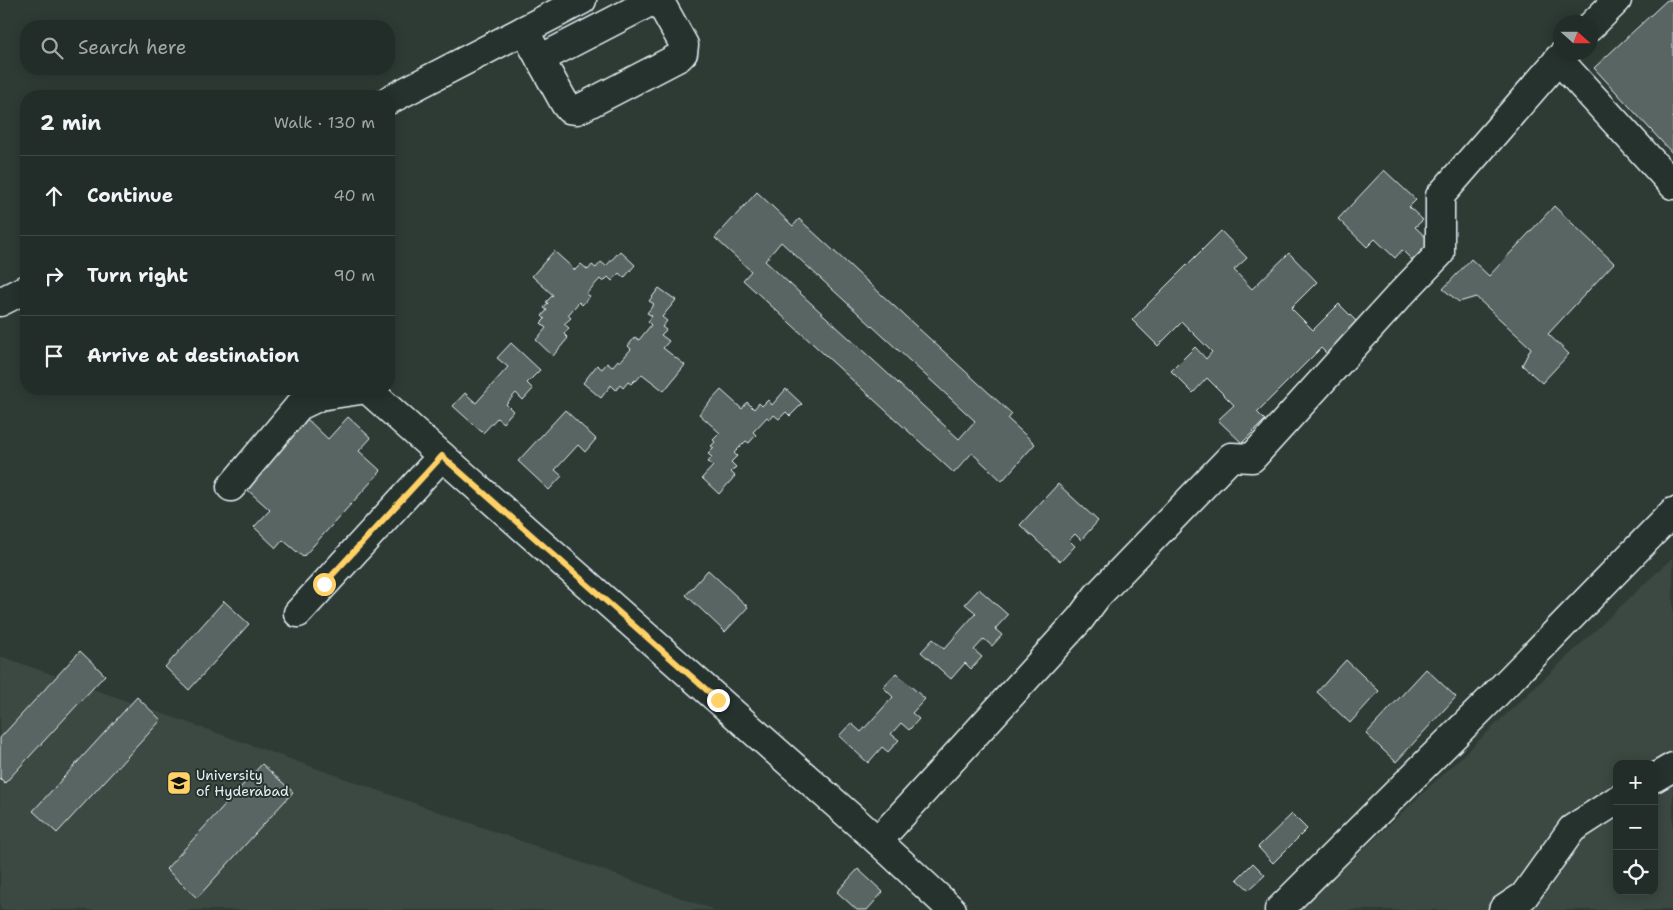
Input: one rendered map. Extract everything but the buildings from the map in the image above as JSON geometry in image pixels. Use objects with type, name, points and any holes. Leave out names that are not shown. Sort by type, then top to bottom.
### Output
[{"type":"street","points":[[395,97],[582,0]]},
{"type":"street","points":[[595,0],[608,24]]},
{"type":"street","points":[[540,59],[654,0]]},
{"type":"street","points":[[524,30],[565,104],[569,109],[576,110],[679,57],[683,53],[684,45],[660,0]]},
{"type":"street","points":[[1598,19],[1617,0]]},
{"type":"street","points":[[878,842],[1080,619],[1097,596],[1231,457],[1252,458],[1440,253],[1440,196],[1559,60]]},
{"type":"street","points":[[1565,60],[1673,185]]},
{"type":"street","points":[[0,302],[20,292]]},
{"type":"street","points":[[231,486],[299,406],[320,396],[327,395]]},
{"type":"street","points":[[374,395],[878,842],[952,910]]},
{"type":"street","points":[[298,613],[442,456]]},
{"type":"street","points":[[1279,910],[1492,698],[1673,512]]},
{"type":"street","points":[[1658,776],[1673,767]]},
{"type":"street","points":[[1503,910],[1524,896],[1572,829],[1613,803]]},
{"type":"shaded area","points":[[1673,557],[1673,910],[1299,910]]},
{"type":"shaded area","name":"University of Hyderabad","points":[[0,656],[715,910],[0,910]]},
{"type":"place","name":"University of Hyderabad","points":[[179,783]]},
{"type":"route","points":[[324,584],[442,456],[718,700]]}]
